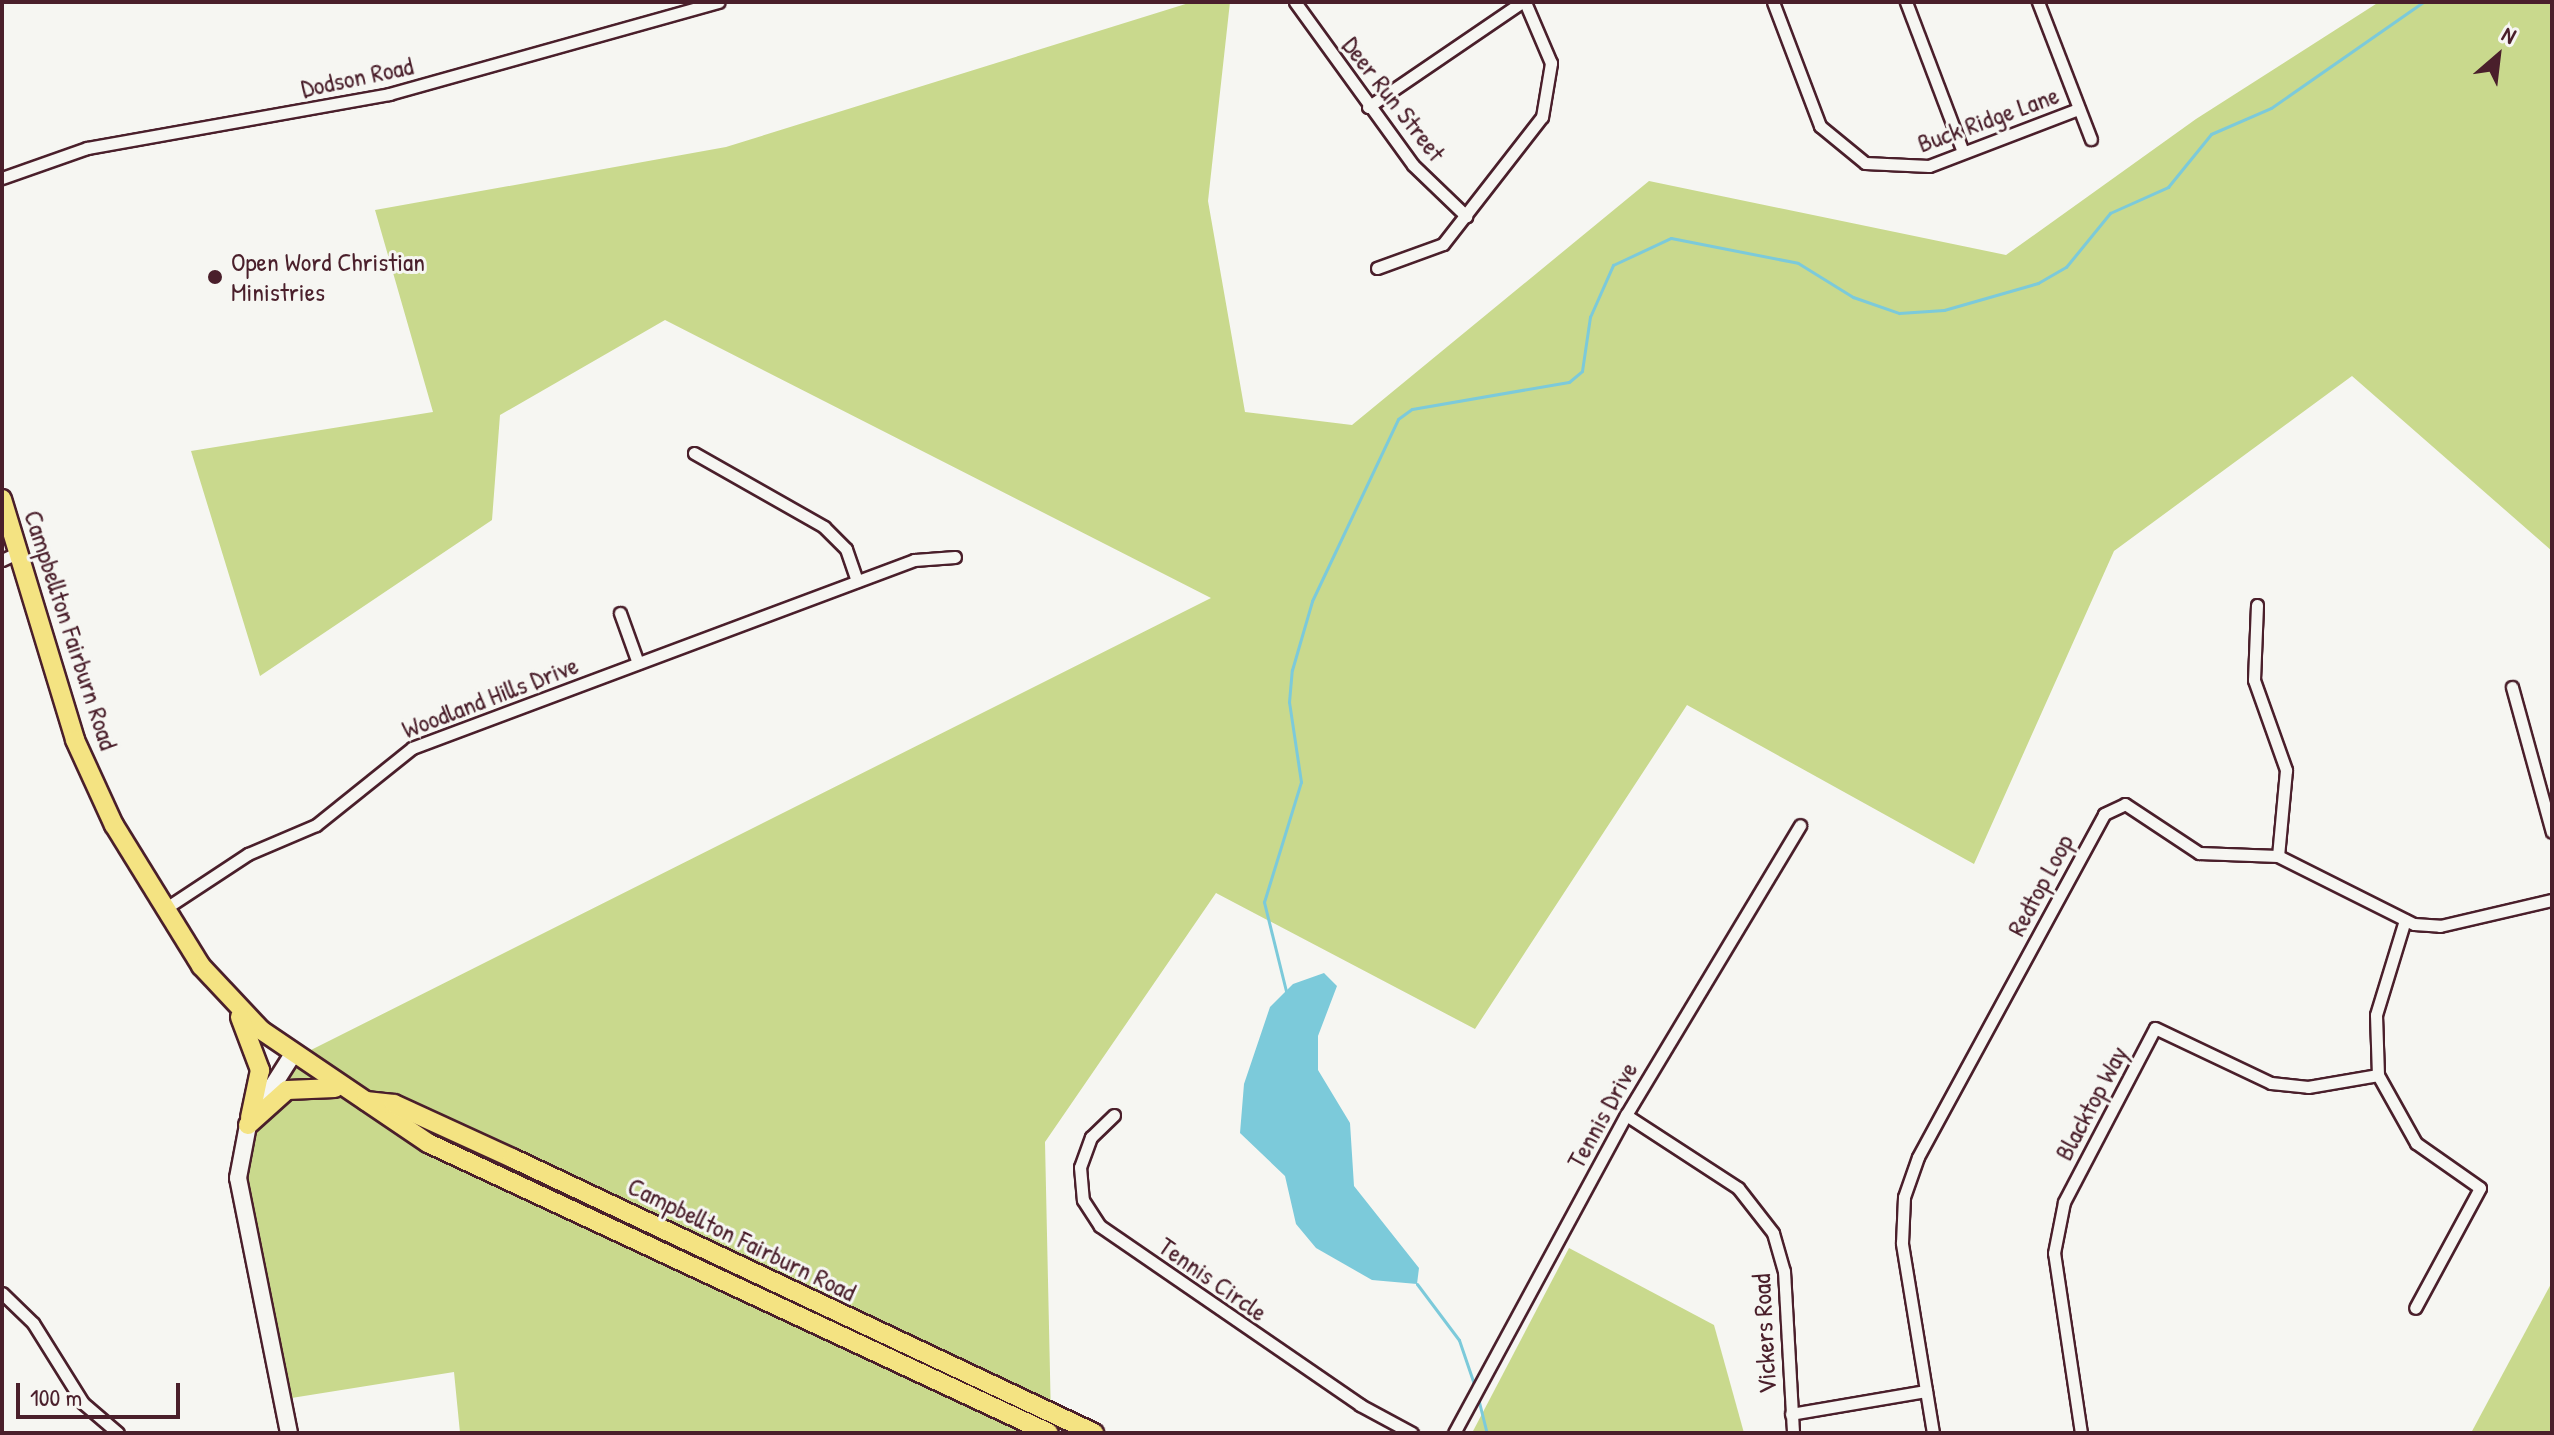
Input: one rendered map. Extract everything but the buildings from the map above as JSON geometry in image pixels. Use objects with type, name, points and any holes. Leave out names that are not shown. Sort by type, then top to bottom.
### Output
[{"type":"main road","name":"Campbellton Fairburn Road","points":[[2,499],[10,557],[75,740],[163,910],[231,1001],[293,1054],[428,1143],[1049,1433]]},
{"type":"main road","points":[[231,1001],[259,1057],[238,1178],[289,1433]]},
{"type":"main road","points":[[248,1125],[293,1054]]},
{"type":"main road","points":[[248,1125],[274,1098],[302,1085],[365,1100]]},
{"type":"main road","name":"Campbellton Fairburn Road","points":[[365,1100],[394,1104],[1094,1433]]},
{"type":"street","name":"Dodson Road","points":[[2,178],[87,148],[389,94],[718,2]]},
{"type":"street","name":"Deer Run Street","points":[[1295,2],[1368,107],[1466,216]]},
{"type":"street","points":[[1368,107],[1523,2],[1551,63],[1546,105],[1526,144],[1443,244],[1377,268]]},
{"type":"street","name":"Buck Ridge Lane","points":[[1773,2],[1833,142],[1884,169],[1920,168],[2078,109]]},
{"type":"street","points":[[1906,2],[1963,152]]},
{"type":"street","points":[[2038,2],[2091,139]]},
{"type":"street","points":[[694,453],[824,527],[846,549],[857,581]]},
{"type":"street","name":"Woodland Hills Drive","points":[[163,910],[248,854],[316,825],[412,748],[914,560],[955,557]]},
{"type":"street","points":[[2257,605],[2254,680],[2286,770],[2278,856]]},
{"type":"street","points":[[620,613],[638,663]]},
{"type":"street","points":[[2512,687],[2552,832]]},
{"type":"street","name":"Redtop Loop","points":[[1933,1433],[1902,1243],[1904,1197],[1918,1157],[2104,814],[2125,804],[2199,853],[2278,856],[2405,920],[2440,926],[2552,900]]},
{"type":"street","name":"Tennis Drive","points":[[1454,1433],[1626,1115],[1800,825]]},
{"type":"street","points":[[2405,920],[2376,1015],[2378,1075],[2416,1143],[2480,1188],[2415,1308]]},
{"type":"street","name":"Blacktop Way","points":[[2081,1433],[2054,1253],[2064,1202],[2155,1028],[2271,1083],[2308,1087],[2378,1075]]},
{"type":"street","name":"Tennis Circle","points":[[1114,1115],[1091,1137],[1080,1167],[1083,1200],[1100,1226],[1347,1397],[1412,1433]]},
{"type":"street","name":"Vickers Road","points":[[1626,1115],[1738,1188],[1773,1233],[1784,1271],[1793,1433]]},
{"type":"street","points":[[2,1293],[33,1323],[83,1403],[118,1433]]},
{"type":"street","points":[[1791,1414],[1926,1391]]},
{"type":"green space","points":[[1192,2],[1230,2],[1208,201],[1245,412],[1352,425],[1649,181],[2006,255],[2196,119],[2379,2],[2552,2],[2552,551],[2352,376],[2114,551],[1974,864],[1687,705],[1475,1029],[1216,893],[1045,1142],[1051,1419],[1030,1433],[460,1433],[454,1372],[279,1400],[245,1166],[256,1117],[305,1053],[1211,598],[665,320],[500,415],[492,520],[260,676],[191,451],[433,412],[375,210],[726,147]]},
{"type":"green space","points":[[1569,1248],[1714,1325],[1744,1433],[1472,1433]]},
{"type":"green space","points":[[2552,1282],[2552,1433],[2471,1433]]},
{"type":"water","points":[[1324,973],[1337,986],[1318,1036],[1318,1070],[1350,1123],[1354,1186],[1419,1268],[1417,1284],[1372,1280],[1316,1248],[1296,1224],[1285,1176],[1240,1133],[1244,1084],[1270,1007],[1293,984]]},
{"type":"waterway","points":[[1286,991],[1264,902],[1301,782],[1289,702],[1292,670],[1312,601],[1398,419],[1412,409],[1569,382],[1582,371],[1590,317],[1613,265],[1671,238],[1798,263],[1853,297],[1899,313],[1944,310],[2038,283],[2066,267],[2110,213],[2168,187],[2211,134],[2271,108],[2423,2]]},
{"type":"waterway","points":[[1417,1284],[1459,1340],[1475,1387]]},
{"type":"waterway","points":[[1478,1398],[1487,1433]]},
{"type":"place","name":"Open Word Christian Ministries","points":[[215,277]]}]
